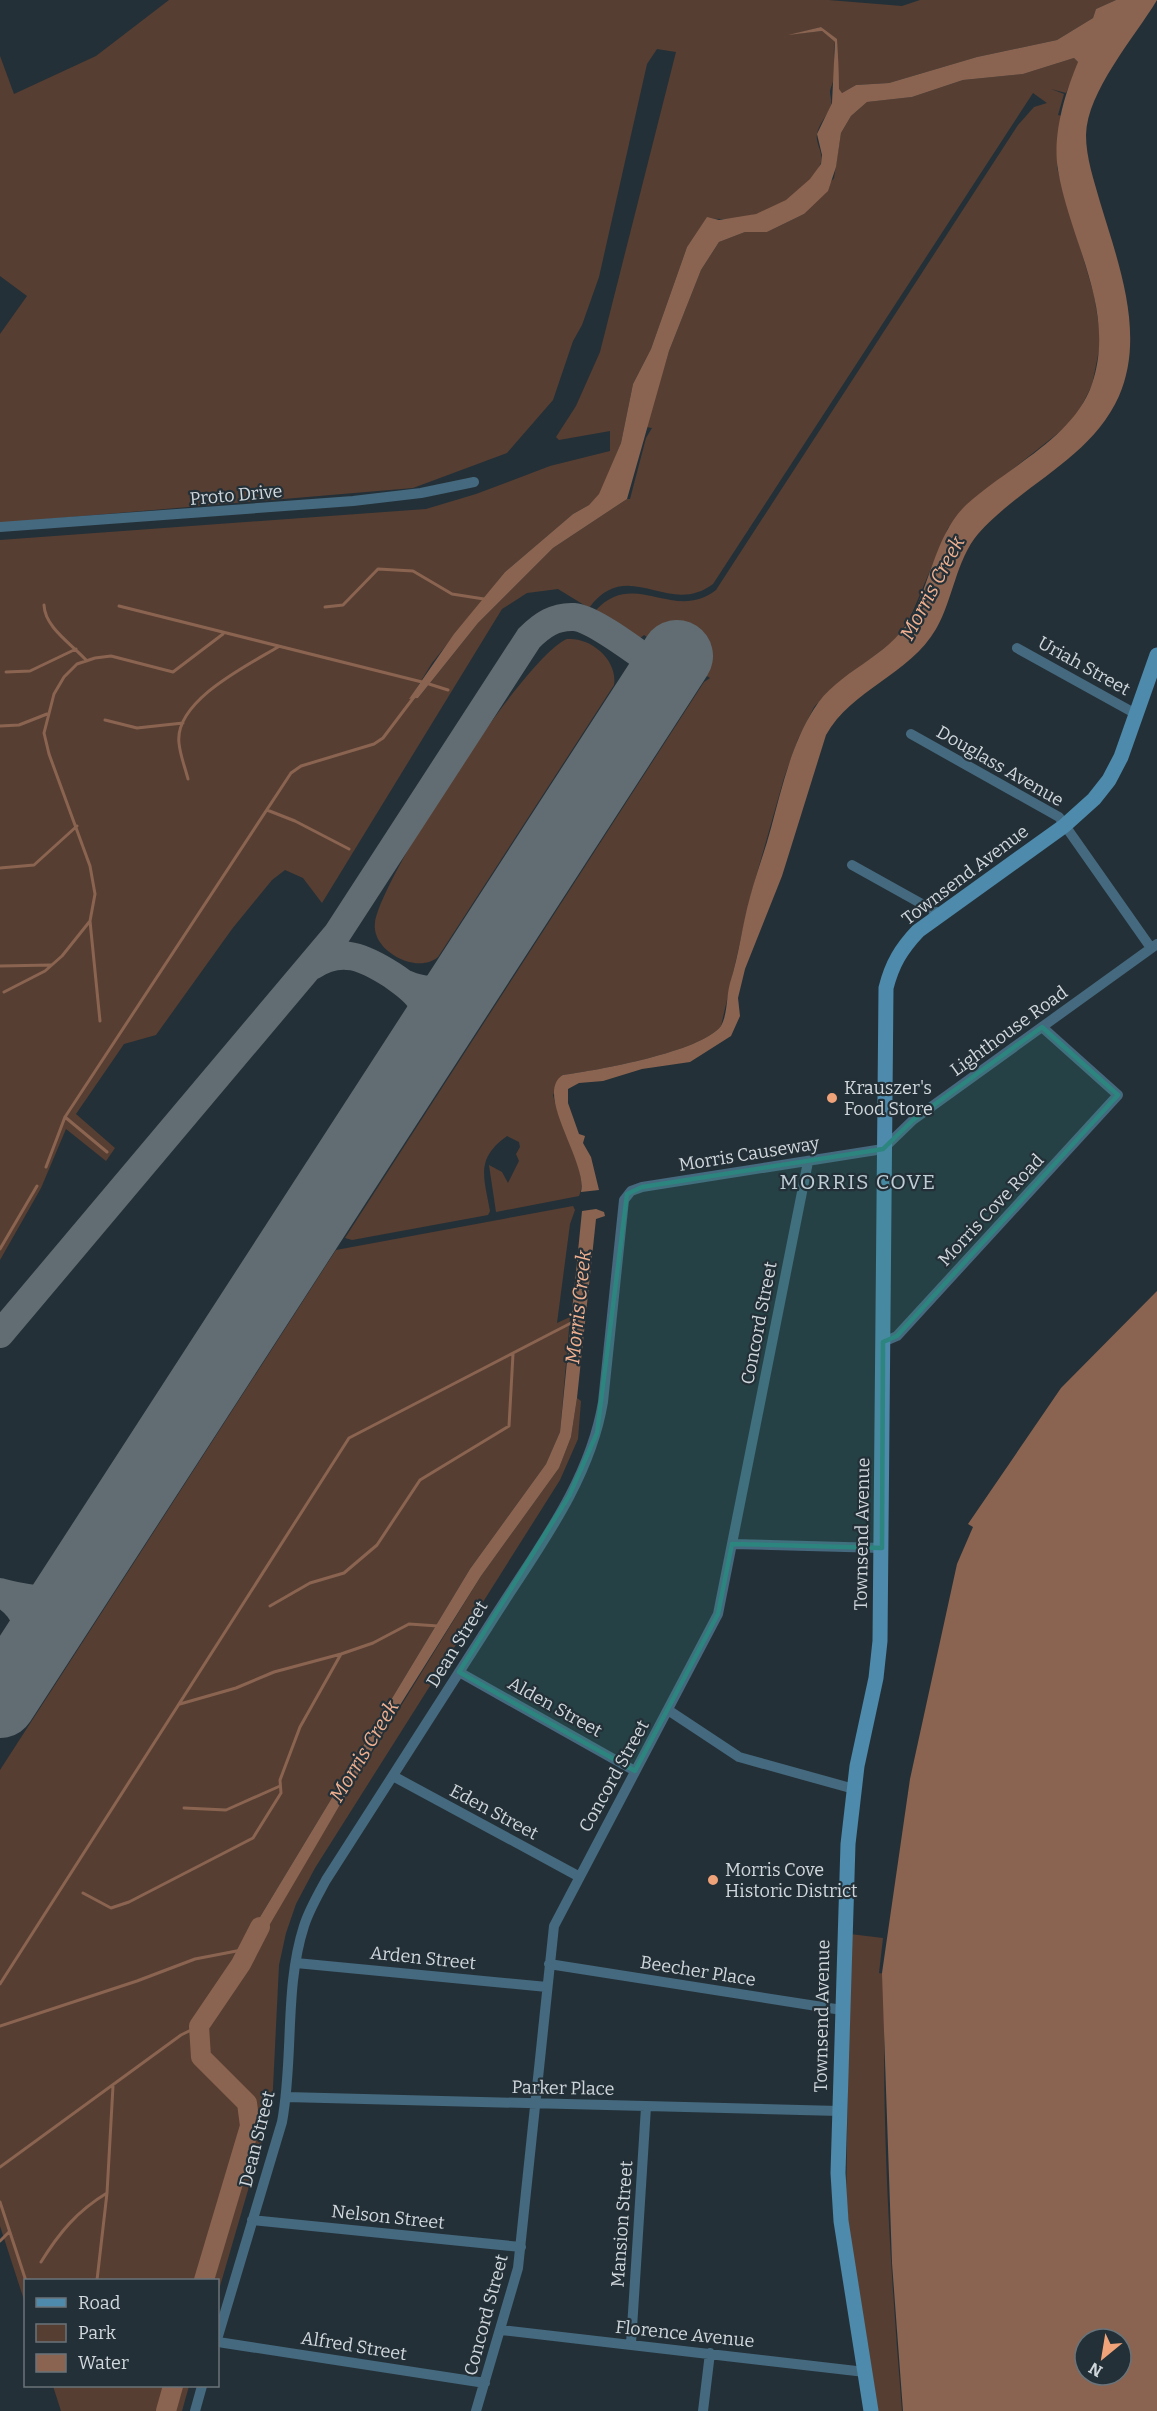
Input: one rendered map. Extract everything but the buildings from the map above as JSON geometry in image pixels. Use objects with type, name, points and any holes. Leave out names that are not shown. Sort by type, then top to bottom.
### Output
[{"type":"main road","name":"Townsend Avenue","points":[[871,2411],[841,2221],[838,2173],[845,1884],[854,1789],[878,1662],[882,1548],[883,1149],[886,988],[891,967],[901,950],[918,931],[1064,826],[1094,799],[1109,780],[1121,758],[1157,655]]},
{"type":"street","name":"Proto Drive","points":[[0,527],[353,501],[422,494],[474,482]]},
{"type":"street","name":"Uriah Street","points":[[1017,648],[1136,714]]},
{"type":"street","name":"Douglass Avenue","points":[[911,734],[1059,817],[1154,946]]},
{"type":"street","points":[[852,866],[940,914]]},
{"type":"street","name":"Lighthouse Road","points":[[883,1149],[913,1120],[1154,946]]},
{"type":"street","name":"Morris Cove Road","points":[[883,1342],[897,1336],[1118,1095],[1042,1027]]},
{"type":"street","name":"Morris Causeway","points":[[624,1200],[631,1191],[642,1187],[782,1163],[808,1162],[883,1149]]},
{"type":"street","name":"Concord Street","points":[[476,2411],[512,2292],[521,2247],[549,1964],[557,1916],[718,1614],[808,1162]]},
{"type":"street","name":"Dean Street","points":[[219,2333],[280,2129],[286,2097],[296,1963],[307,1917],[326,1880],[569,1496],[587,1462],[597,1433],[612,1322],[624,1200]]},
{"type":"street","points":[[732,1544],[882,1548]]},
{"type":"street","name":"Alden Street","points":[[459,1672],[635,1771]]},
{"type":"street","points":[[668,1710],[740,1757],[854,1789]]},
{"type":"street","name":"Eden Street","points":[[393,1776],[578,1876]]},
{"type":"street","name":"Arden Street","points":[[296,1963],[547,1987]]},
{"type":"street","name":"Beecher Place","points":[[549,1964],[842,2010]]},
{"type":"street","name":"Parker Place","points":[[286,2097],[840,2111]]},
{"type":"street","name":"Mansion Street","points":[[631,2344],[646,2107]]},
{"type":"street","name":"Nelson Street","points":[[252,2220],[521,2247]]},
{"type":"street","name":"Florence Avenue","points":[[501,2330],[866,2372]]},
{"type":"street","name":"Alfred Street","points":[[219,2342],[485,2383]]},
{"type":"street","points":[[703,2411],[710,2353]]},
{"type":"street","points":[[195,2411],[201,2387]]},
{"type":"highlighted area","points":[[1042,1027],[1118,1095],[897,1336],[883,1342],[882,1548],[732,1544],[718,1614],[635,1771],[459,1672],[569,1496],[597,1433],[627,1194],[642,1187],[883,1149],[913,1120]]},
{"type":"green space","points":[[169,0],[828,0],[902,6],[920,0],[1116,0],[1096,9],[1093,18],[1057,40],[977,57],[889,83],[856,85],[842,93],[839,90],[837,43],[821,27],[794,34],[822,31],[835,42],[834,78],[830,91],[831,105],[817,134],[821,161],[812,179],[801,191],[772,208],[739,218],[707,218],[687,247],[651,349],[633,384],[621,443],[600,494],[505,572],[432,663],[410,699],[418,698],[478,623],[553,548],[630,499],[646,438],[652,428],[646,427],[669,351],[701,270],[719,242],[745,232],[767,232],[804,214],[834,178],[841,133],[851,116],[867,102],[912,97],[963,80],[1023,74],[1074,58],[1079,63],[1066,93],[1051,89],[1064,94],[1058,115],[1062,116],[1057,168],[1094,295],[1101,340],[1092,385],[1077,415],[1062,430],[965,507],[948,528],[910,618],[895,640],[831,689],[814,707],[798,739],[784,778],[750,898],[721,1026],[693,1044],[671,1052],[600,1069],[563,1075],[553,1095],[577,1161],[581,1186],[579,1196],[496,1212],[489,1165],[502,1172],[508,1183],[519,1161],[516,1154],[520,1147],[519,1142],[507,1136],[490,1153],[484,1169],[490,1211],[488,1215],[352,1240],[345,1238],[704,682],[710,678],[644,635],[639,639],[596,610],[611,598],[625,594],[685,601],[700,599],[716,590],[1018,125],[1034,107],[1047,103],[1033,93],[713,584],[696,593],[680,595],[634,586],[618,587],[604,593],[589,608],[558,589],[527,593],[502,609],[322,903],[303,878],[285,870],[272,880],[232,929],[156,1035],[124,1044],[76,1114],[115,1148],[106,1161],[66,1129],[41,1188],[0,1260],[0,540],[426,509],[476,494],[550,466],[610,451],[610,431],[559,440],[556,437],[576,406],[600,352],[676,52],[657,49],[647,64],[599,277],[582,325],[573,341],[553,400],[507,453],[413,488],[0,523],[0,334],[27,296],[0,276],[0,56],[14,94],[96,56]]},
{"type":"green space","points":[[567,639],[585,642],[601,652],[612,667],[614,685],[438,957],[429,962],[419,963],[408,962],[398,957],[380,943],[375,923],[383,898],[402,861],[458,770],[490,724],[547,654]]},
{"type":"green space","points":[[573,1206],[575,1210],[570,1224],[557,1323],[570,1317],[560,1432],[546,1464],[470,1569],[245,1942],[287,1891],[481,1576],[559,1468],[571,1437],[577,1398],[581,1401],[578,1439],[560,1480],[315,1868],[296,1904],[286,1933],[279,1965],[272,2108],[219,2290],[219,2279],[24,2279],[24,2300],[0,2226],[0,1770],[336,1250]]},
{"type":"green space","points":[[850,1934],[883,1938],[879,1973],[885,1974],[884,2083],[888,2193],[902,2411],[877,2411],[846,2209]]},
{"type":"green space","points":[[53,2387],[189,2387],[182,2411],[61,2411]]},
{"type":"water","points":[[1116,0],[1157,0],[1103,83],[1088,118],[1086,135],[1087,152],[1121,273],[1130,323],[1127,372],[1119,396],[1107,418],[1074,454],[1015,500],[978,534],[965,556],[942,618],[925,645],[850,706],[826,735],[782,876],[745,969],[738,998],[740,1016],[731,1036],[690,1062],[642,1069],[603,1081],[579,1083],[568,1089],[568,1103],[579,1134],[585,1136],[583,1143],[591,1157],[599,1190],[581,1192],[581,1179],[577,1164],[557,1112],[554,1097],[555,1084],[563,1075],[600,1069],[671,1052],[693,1044],[721,1026],[752,888],[788,767],[799,737],[814,709],[836,684],[876,655],[901,633],[917,605],[947,530],[966,505],[1055,436],[1083,403],[1092,384],[1098,357],[1099,329],[1095,303],[1089,276],[1064,197],[1057,157],[1061,114],[1078,62],[1074,58],[1023,74],[963,80],[912,97],[867,102],[851,116],[841,133],[836,167],[828,191],[804,214],[767,232],[745,232],[719,242],[701,270],[669,351],[627,499],[553,548],[478,623],[418,698],[409,699],[454,634],[505,572],[573,514],[589,505],[599,494],[621,443],[633,384],[651,349],[687,247],[707,217],[719,220],[756,214],[786,200],[810,179],[821,164],[822,155],[817,134],[832,103],[835,42],[822,31],[788,35],[821,27],[837,39],[839,89],[842,93],[856,85],[889,83],[977,57],[1057,40],[1093,18],[1096,9]]},
{"type":"water","points":[[596,1209],[604,1212],[605,1216],[596,1219],[577,1398],[571,1437],[559,1468],[481,1576],[375,1745],[256,1948],[247,1949],[245,1942],[470,1569],[546,1464],[560,1432],[582,1211]]},
{"type":"water","points":[[1157,1291],[1157,2411],[903,2411],[892,2263],[882,1973],[910,1779],[957,1564],[973,1527],[968,1524],[1061,1388]]},
{"type":"waterway","points":[[325,607],[343,605],[378,569],[413,571],[452,594],[484,599]]},
{"type":"waterway","points":[[44,605],[54,628],[87,661]]},
{"type":"waterway","points":[[119,606],[422,682]]},
{"type":"waterway","points":[[4,992],[45,971],[62,956],[90,921],[95,894],[90,866],[49,754],[44,733],[54,694],[64,677],[77,664],[111,656],[173,672],[223,634]]},
{"type":"waterway","points":[[188,779],[179,743],[181,728],[188,713],[215,686],[278,647]]},
{"type":"waterway","points":[[6,672],[30,671],[76,649]]},
{"type":"waterway","points":[[429,684],[448,690]]},
{"type":"waterway","points":[[46,1167],[65,1117],[291,773],[301,766],[374,744],[383,738],[414,697]]},
{"type":"waterway","points":[[0,726],[19,725],[47,714]]},
{"type":"waterway","points":[[105,720],[137,728],[183,723]]},
{"type":"waterway","points":[[267,810],[295,821],[349,849]]},
{"type":"waterway","points":[[0,868],[34,865],[77,826]]},
{"type":"waterway","points":[[90,921],[100,1021]]},
{"type":"waterway","points":[[0,966],[51,965]]},
{"type":"waterway","points":[[65,1117],[107,1152]]},
{"type":"waterway","points":[[0,1249],[37,1186]]},
{"type":"waterway","points":[[0,1984],[349,1438],[571,1323]]},
{"type":"waterway","points":[[270,1606],[310,1583],[344,1573],[377,1545],[420,1480],[509,1426],[513,1354]]},
{"type":"waterway","points":[[180,1704],[236,1688],[274,1672],[373,1643],[409,1624],[438,1626]]},
{"type":"waterway","points":[[83,1893],[111,1908],[129,1902],[253,1838],[281,1793],[280,1780],[300,1727],[341,1654]]},
{"type":"waterway","points":[[184,1808],[226,1810],[280,1786]]},
{"type":"waterway","name":"Morris Creek","points":[[204,2279],[250,2126],[247,2103],[201,2057],[199,2026],[241,1964],[260,1927]]},
{"type":"waterway","points":[[0,2026],[137,1981],[195,1959],[247,1949]]},
{"type":"waterway","points":[[0,2167],[181,2035],[199,2026]]},
{"type":"waterway","points":[[97,2279],[107,2193],[113,2086]]},
{"type":"waterway","points":[[41,2262],[70,2223],[107,2193]]},
{"type":"waterway","points":[[0,2202],[25,2279]]},
{"type":"waterway","points":[[0,2241],[9,2232]]},
{"type":"waterway","name":"Morris Creek","points":[[166,2411],[173,2387]]},
{"type":"taxiway","points":[[0,1334],[337,934],[529,638],[544,625],[555,620],[567,617],[583,619],[607,632],[666,673]]},
{"type":"taxiway","points":[[312,966],[333,957],[353,957],[363,959],[392,975],[413,991],[422,1003],[426,1018],[426,1044]]},
{"type":"taxiway","points":[[406,984],[424,989],[440,989],[471,974]]},
{"type":"taxiway","points":[[0,1592],[41,1599],[58,1594],[78,1582]]},
{"type":"taxiway","points":[[0,1593],[16,1605],[26,1621],[29,1639],[28,1660]]},
{"type":"runway","points":[[0,1702],[677,656]]},
{"type":"place","name":"Krauszer's Food Store","points":[[832,1098]]},
{"type":"place","name":"Morris Cove Historic District","points":[[713,1880]]},
{"type":"district","name":"MORRIS COVE","points":[[858,1182]]}]
